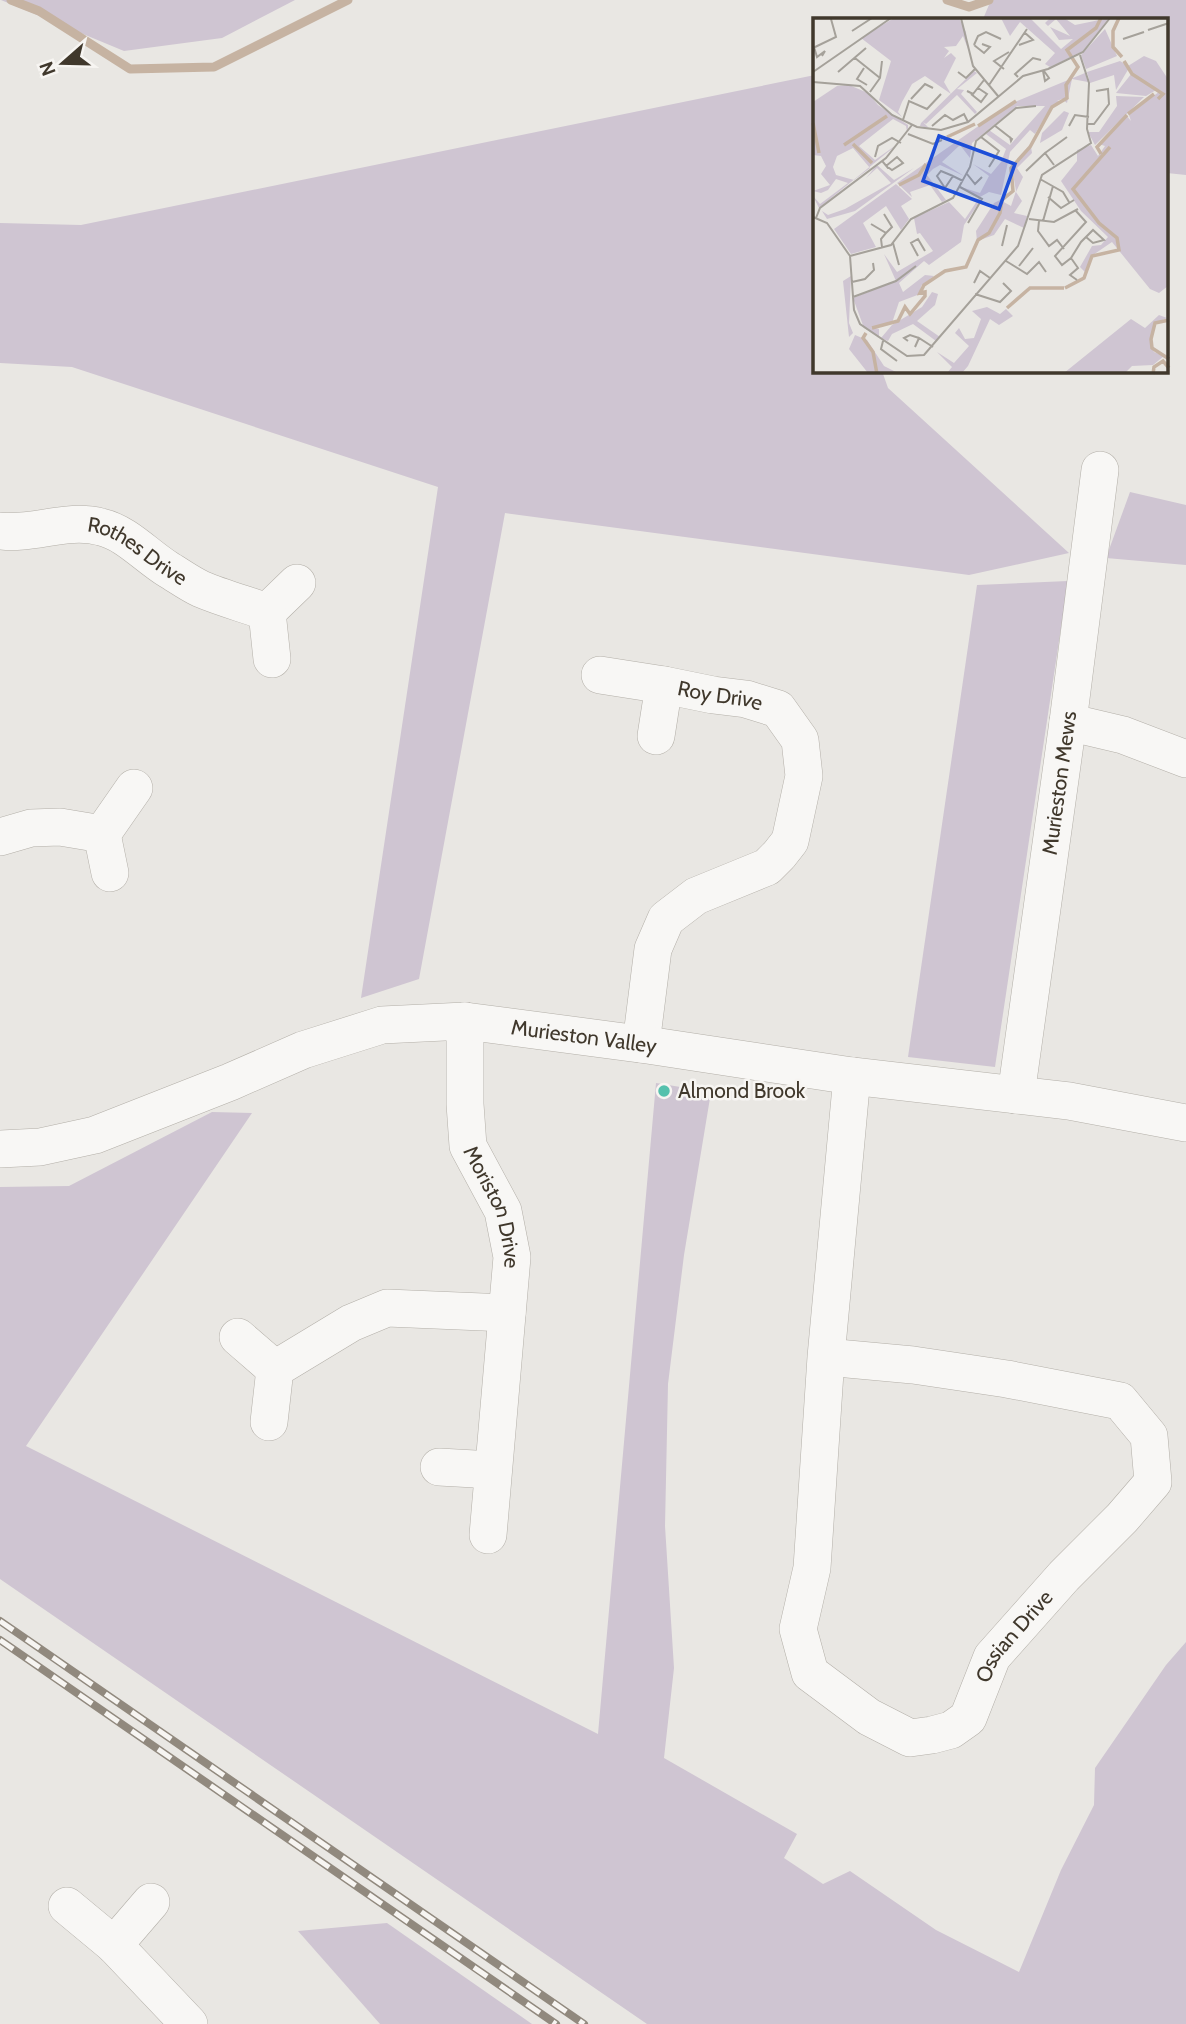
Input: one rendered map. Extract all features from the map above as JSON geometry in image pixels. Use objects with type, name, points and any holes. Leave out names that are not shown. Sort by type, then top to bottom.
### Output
[{"type":"street","name":"Murieston Mews","points":[[1016,1095],[1100,470]]},
{"type":"street","name":"Rothes Drive","points":[[0,531],[17,533],[85,524],[104,527],[123,536],[166,568],[201,589],[267,612]]},
{"type":"street","points":[[272,659],[267,612],[297,583]]},
{"type":"street","name":"Roy Drive","points":[[600,675],[746,699],[778,709],[800,740],[804,776],[790,841],[767,867],[696,896],[666,919],[653,949],[641,1044]]},
{"type":"street","name":"Roy Drive","points":[[656,736],[664,685]]},
{"type":"street","points":[[1068,722],[1123,735],[1186,759]]},
{"type":"street","points":[[110,873],[102,834],[134,788]]},
{"type":"street","points":[[0,837],[32,828],[60,827],[102,834]]},
{"type":"street","name":"Murieston Valley","points":[[0,1149],[40,1147],[95,1135],[230,1082],[303,1049],[382,1026],[465,1021],[852,1076],[1069,1101],[1186,1123]]},
{"type":"street","name":"Moriston Drive","points":[[465,1021],[468,1146],[503,1212],[512,1257],[488,1535]]},
{"type":"street","name":"Ossian Drive","points":[[826,1357],[925,1367],[1019,1381],[1120,1401],[1149,1436],[1153,1482],[992,1657],[968,1718],[951,1730],[910,1738],[869,1717],[810,1673],[798,1629],[812,1568],[826,1357],[852,1076]]},
{"type":"street","points":[[275,1369],[351,1324],[387,1308],[507,1313]]},
{"type":"street","points":[[238,1337],[275,1369]]},
{"type":"street","points":[[269,1422],[275,1369]]},
{"type":"street","points":[[439,1467],[493,1471]]},
{"type":"street","points":[[114,1945],[152,1902]]},
{"type":"street","points":[[67,1906],[114,1945],[189,2024]]},
{"type":"shaded area","points":[[1,0],[295,0],[222,38],[124,51]]},
{"type":"shaded area","points":[[991,0],[1186,0],[1186,175],[1168,173],[1168,18],[983,18]]},
{"type":"shaded area","points":[[813,75],[813,373],[883,373],[888,388],[1069,553],[969,575],[505,513],[419,979],[361,998],[438,487],[72,367],[0,363],[0,223],[81,225]]},
{"type":"shaded area","points":[[1130,492],[1186,505],[1186,565],[1106,558]]},
{"type":"shaded area","points":[[1068,581],[995,1067],[908,1057],[977,585]]},
{"type":"shaded area","points":[[656,1083],[711,1092],[684,1255],[668,1384],[665,1526],[674,1668],[664,1758],[797,1834],[784,1858],[823,1884],[850,1871],[936,1930],[1019,1972],[1061,1870],[1094,1805],[1095,1768],[1166,1665],[1186,1642],[1186,2024],[647,2024],[0,1579],[0,1187],[69,1186],[212,1112],[252,1113],[26,1446],[598,1734]]},
{"type":"shaded area","points":[[387,1923],[532,2024],[380,2024],[298,1931]]},
{"type":"waterway","points":[[11,0],[39,11],[130,69],[214,67],[348,0]]},
{"type":"waterway","points":[[947,0],[969,7],[989,0]]},
{"type":"railway","points":[[0,1621],[584,2024]]},
{"type":"railway","points":[[0,1640],[556,2024]]},
{"type":"place","name":"Almond Brook","points":[[664,1091]]}]
